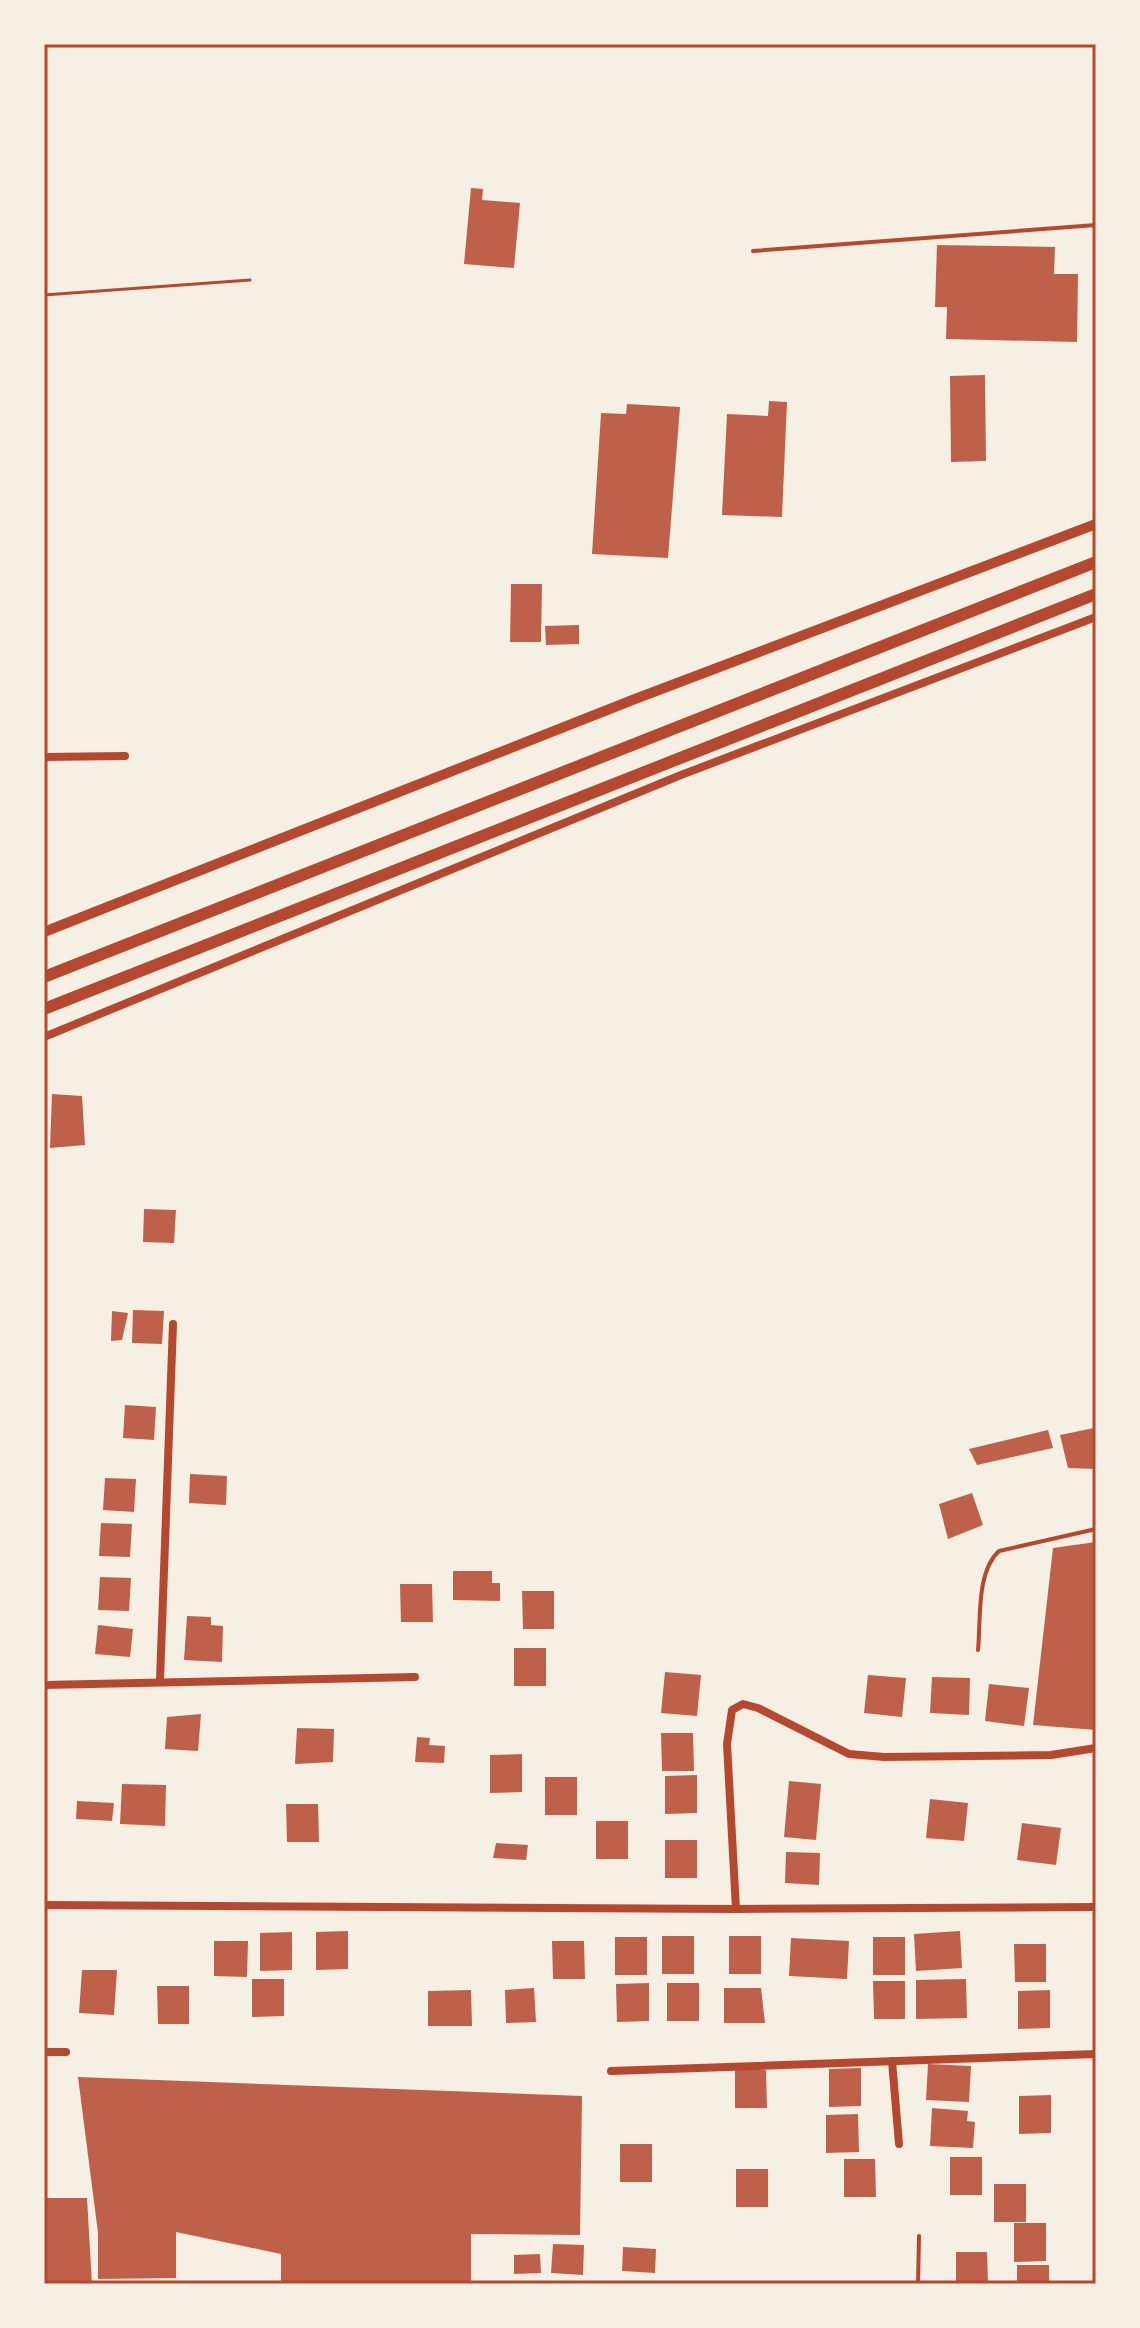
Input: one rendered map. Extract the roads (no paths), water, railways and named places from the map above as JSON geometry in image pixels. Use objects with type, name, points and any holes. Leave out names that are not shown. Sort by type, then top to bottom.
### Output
[{"type":"highway","points":[[44,977],[1096,562]]},
{"type":"highway","points":[[44,1009],[1096,594]]},
{"type":"street","points":[[44,932],[635,699],[1096,524]]},
{"type":"street","points":[[44,1037],[667,780],[1096,617]]},
{"type":"street","points":[[44,757],[125,756]]},
{"type":"street","points":[[160,1680],[173,1324]]},
{"type":"street","points":[[44,1685],[160,1680],[415,1677]]},
{"type":"street","points":[[736,1909],[727,1744],[732,1710],[743,1704],[758,1708],[849,1754],[884,1757],[1051,1755],[1096,1748]]},
{"type":"street","points":[[44,1905],[736,1909],[1096,1907]]},
{"type":"street","points":[[44,2052],[66,2052]]},
{"type":"street","points":[[611,2071],[1096,2054]]},
{"type":"street","points":[[892,2061],[899,2144]]},
{"type":"lane","points":[[753,251],[1096,225]]},
{"type":"lane","points":[[978,1650],[985,1570],[992,1557],[999,1551],[1096,1529]]},
{"type":"lane","points":[[918,2284],[919,2236]]}]
